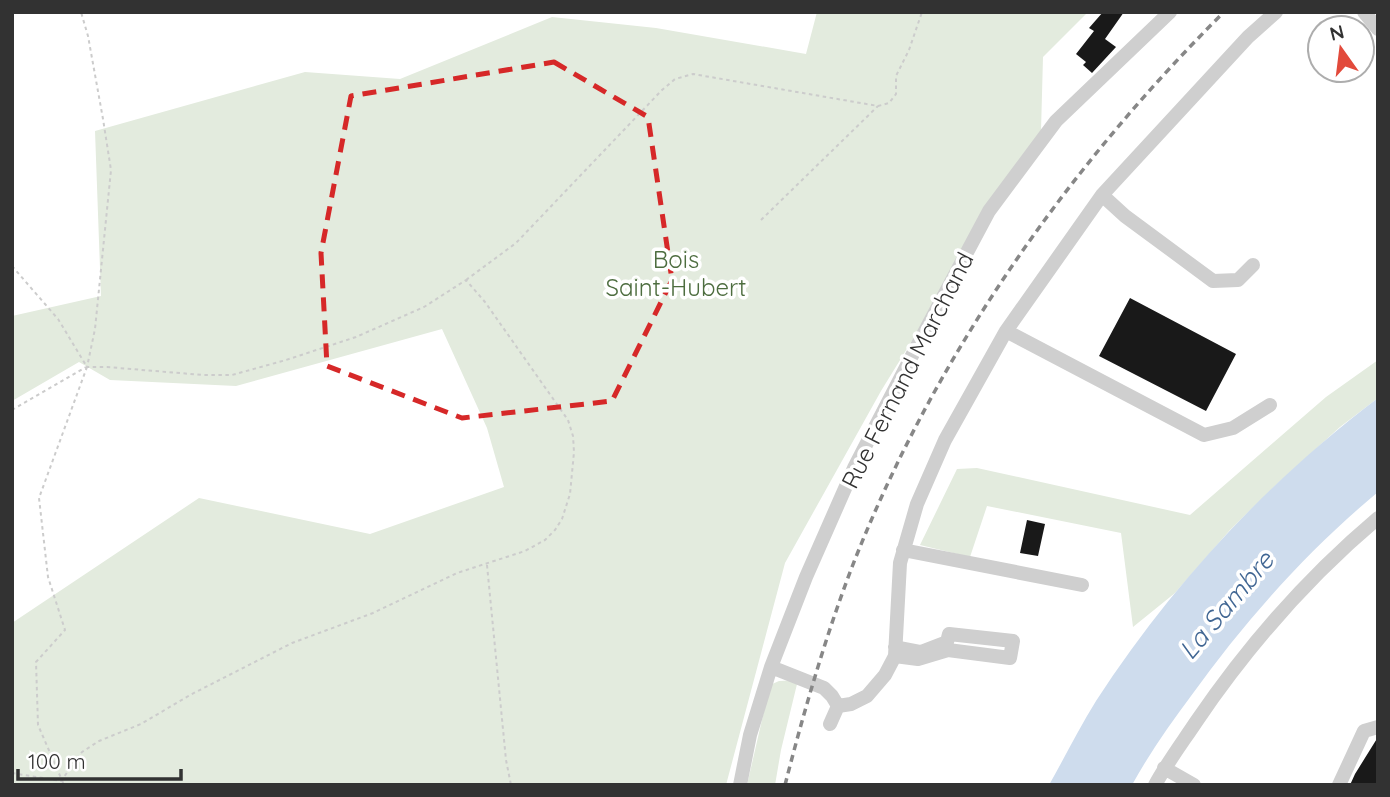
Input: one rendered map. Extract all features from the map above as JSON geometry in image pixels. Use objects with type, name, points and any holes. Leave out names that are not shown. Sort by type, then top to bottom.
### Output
[{"type":"street","name":"Rue Fernand Marchand","points":[[740,785],[750,735],[771,667],[806,577],[854,468],[989,211],[1056,121],[1170,12]]},
{"type":"street","points":[[838,706],[851,704],[867,696],[884,675],[895,651],[900,563],[917,504],[945,440],[1006,331],[1102,195],[1248,37],[1276,12]]},
{"type":"street","points":[[1364,12],[1378,29]]},
{"type":"street","points":[[1102,195],[1125,216],[1213,281],[1238,280],[1253,265]]},
{"type":"street","points":[[1006,331],[1204,435],[1233,428],[1270,405]]},
{"type":"street","points":[[1155,785],[1216,693],[1284,608],[1378,518]]},
{"type":"street","points":[[903,550],[1082,585]]},
{"type":"street","points":[[949,634],[1013,641],[1010,658],[948,650],[918,659],[895,651],[921,652],[947,642],[949,634]]},
{"type":"street","points":[[771,667],[824,688],[838,706]]},
{"type":"street","points":[[830,724],[838,706]]},
{"type":"street","points":[[1339,785],[1364,731],[1378,727]]},
{"type":"street","points":[[1164,768],[1194,785]]},
{"type":"path","points":[[64,785],[37,725],[36,662],[65,630],[48,577],[39,498],[87,367],[94,329],[111,170],[88,36],[81,12]]},
{"type":"path","points":[[12,410],[87,367],[232,375],[356,337],[424,307],[516,243],[675,79],[693,74],[878,106],[889,103],[897,94],[896,76],[909,50],[922,12]]},
{"type":"path","points":[[761,220],[878,106]]},
{"type":"path","points":[[12,266],[58,319],[87,367]]},
{"type":"path","points":[[61,780],[82,752],[99,741],[141,724],[190,695],[292,643],[373,613],[457,573],[525,551],[545,540],[555,530],[562,519],[570,494],[574,444],[568,420],[485,302],[466,280]]},
{"type":"path","points":[[486,564],[506,760],[512,785]]},
{"type":"path","points":[[12,773],[61,780]]},
{"type":"highlighted area","points":[[554,62],[648,117],[672,280],[612,401],[462,418],[327,366],[321,253],[351,96]]},
{"type":"green space","name":"Bois Saint-Hubert","points":[[817,12],[1088,12],[1043,57],[1041,131],[881,391],[785,563],[726,785],[12,785],[12,623],[199,498],[370,534],[504,487],[487,428],[442,329],[236,386],[110,380],[79,362],[12,401],[12,316],[101,296],[95,131],[305,72],[400,79],[552,17],[656,28],[806,54]]},
{"type":"green space","points":[[1378,360],[1378,398],[1340,427],[1277,484],[1230,530],[1175,593],[1133,627],[1121,533],[987,506],[970,557],[920,545],[957,469],[977,468],[1190,515],[1326,397]]},
{"type":"green space","points":[[798,680],[775,785],[747,785],[770,685],[779,681]]},
{"type":"water","name":"La Sambre","points":[[1378,398],[1378,492],[1326,538],[1255,614],[1175,717],[1132,785],[1049,785],[1096,701],[1156,616],[1189,576],[1260,500],[1298,464]]},
{"type":"building","points":[[1103,12],[1124,12],[1105,39],[1116,47],[1092,73],[1083,65],[1086,62],[1076,54],[1094,31],[1089,28]]},
{"type":"building","points":[[1130,298],[1236,354],[1206,411],[1099,356]]},
{"type":"building","points":[[1027,520],[1045,524],[1038,556],[1020,553]]},
{"type":"building","points":[[1378,737],[1378,785],[1350,785],[1355,774]]},
{"type":"railway","points":[[785,785],[815,675],[852,567],[885,490],[922,415],[964,341],[1009,270],[1058,202],[1166,72],[1224,12]]}]
